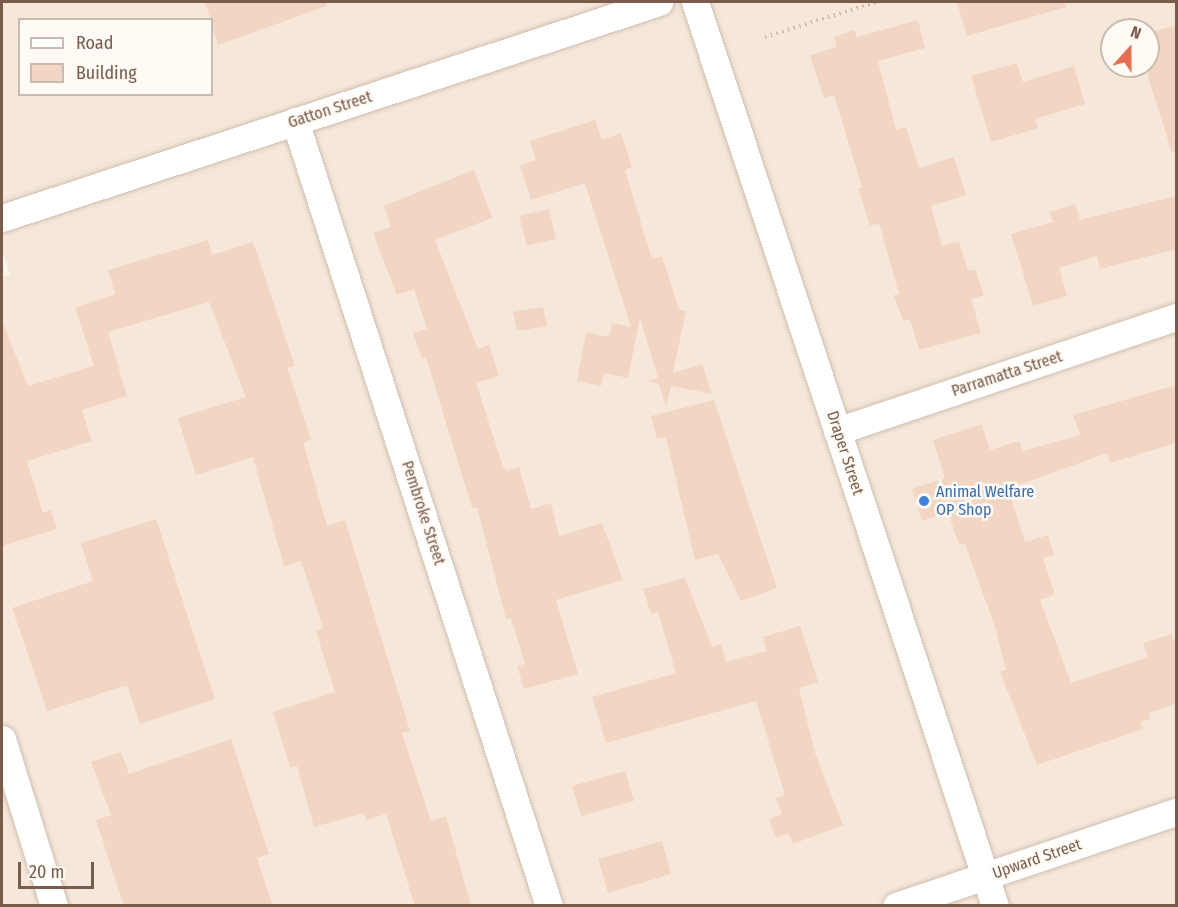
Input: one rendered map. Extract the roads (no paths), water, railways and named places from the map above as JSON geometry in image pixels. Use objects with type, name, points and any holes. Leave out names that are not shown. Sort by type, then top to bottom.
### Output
[{"type":"street","name":"Gatton Street","points":[[2,218],[658,2]]},
{"type":"street","name":"Draper Street","points":[[695,2],[995,906]]},
{"type":"street","name":"Pembroke Street","points":[[296,121],[549,906]]},
{"type":"street","name":"Parramatta Street","points":[[837,430],[1176,317]]},
{"type":"street","points":[[2,740],[54,906]]},
{"type":"street","name":"Upward Street","points":[[896,906],[1176,812]]},
{"type":"place","name":"Animal Welfare OP Shop","points":[[924,501]]}]
